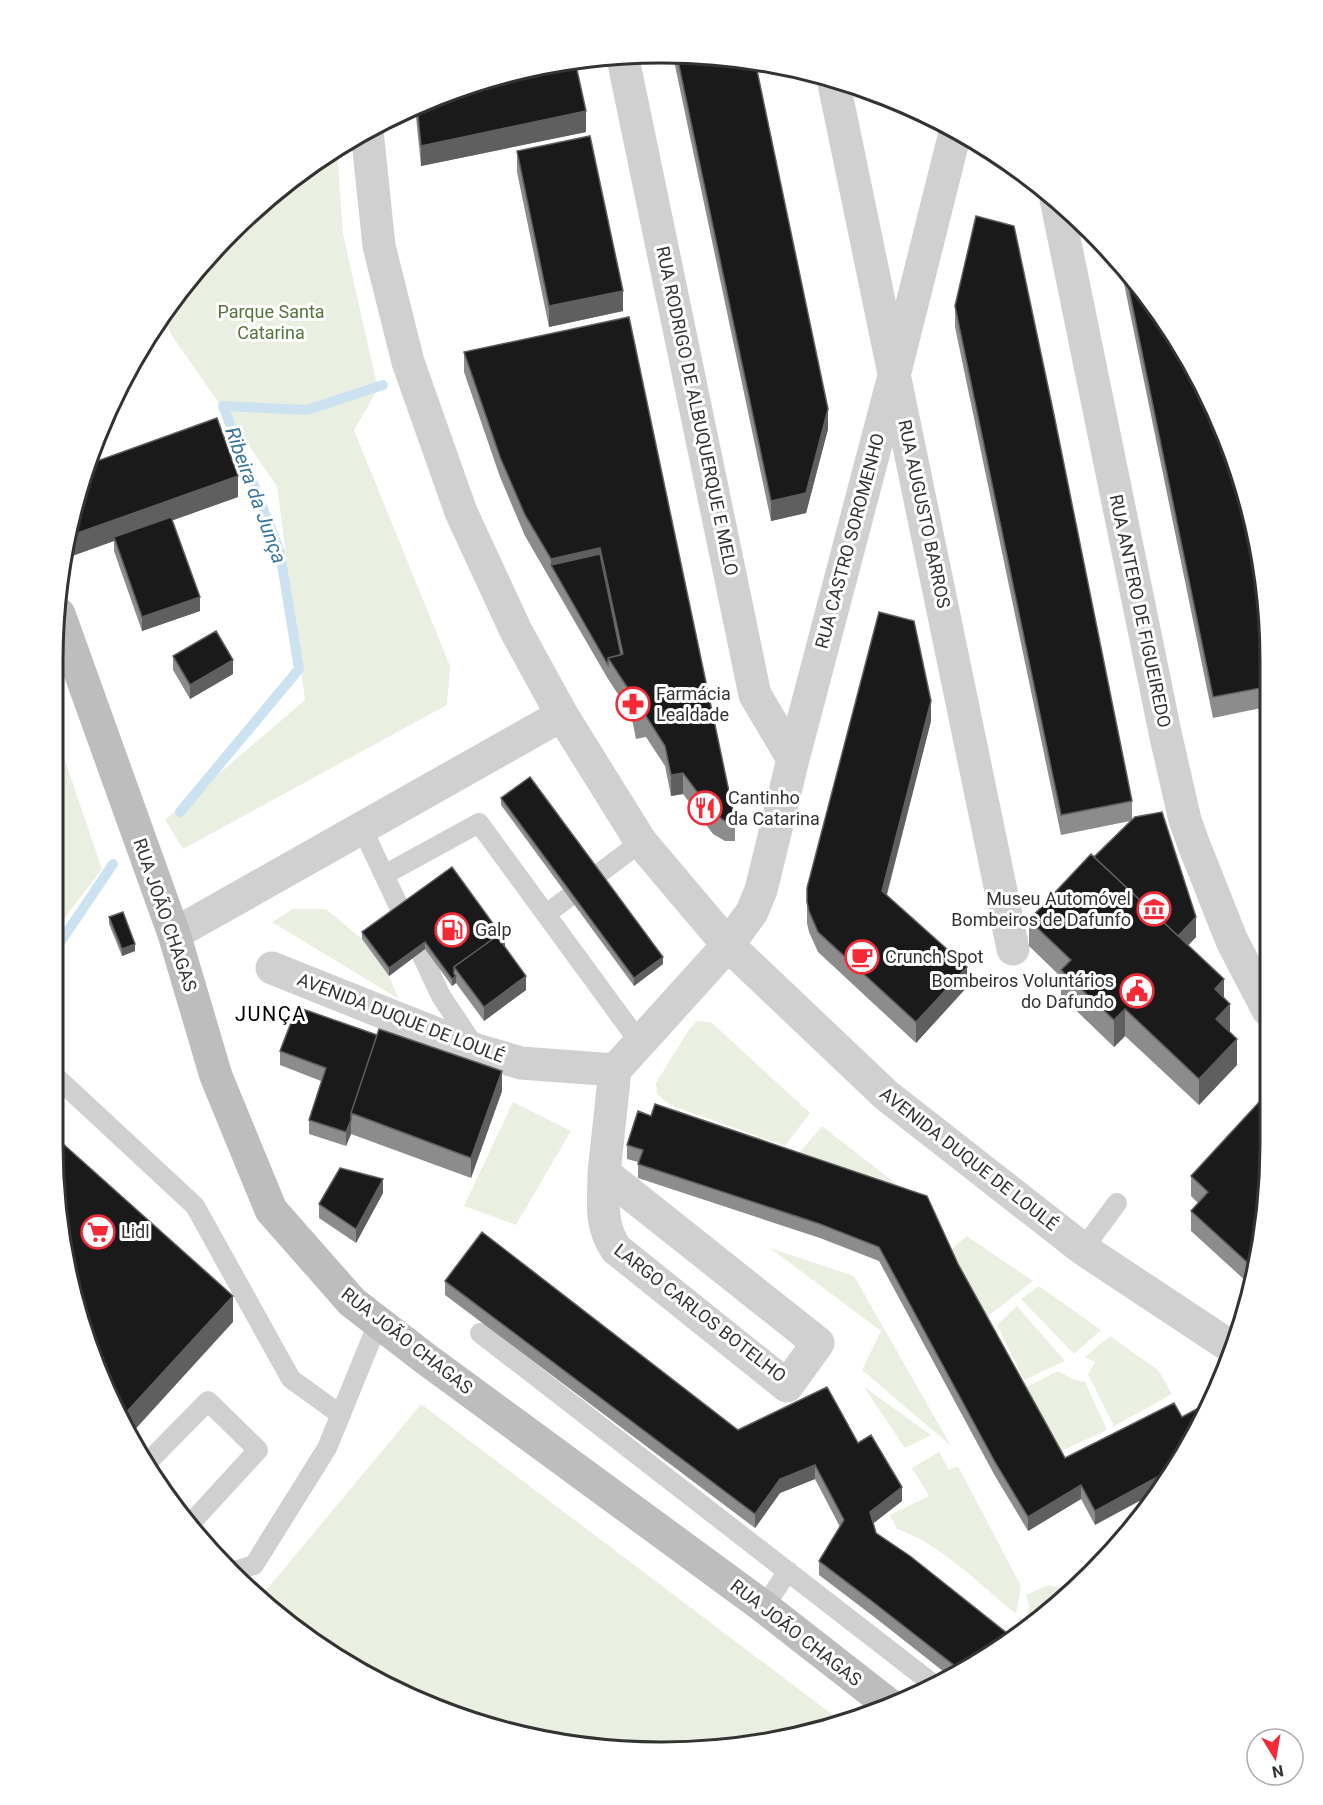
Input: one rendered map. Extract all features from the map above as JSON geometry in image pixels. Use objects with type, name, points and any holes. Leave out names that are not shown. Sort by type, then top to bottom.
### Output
[{"type":"street","name":"RUA RODRIGO DE ALBUQUERQUE E MELO","points":[[624,64],[755,695],[793,759]]},
{"type":"street","name":"RUA AUGUSTO BARROS","points":[[835,89],[1013,949]]},
{"type":"street","name":"RUA CASTRO SOROMENHO","points":[[728,945],[752,912],[761,890],[953,139]]},
{"type":"street","name":"AVENIDA DUQUE DE LOULÉ","points":[[368,140],[379,246],[408,362],[461,512],[516,632],[562,715],[641,842],[728,945],[886,1095],[1083,1249],[1225,1343]]},
{"type":"street","name":"RUA ANTERO DE FIGUEIREDO","points":[[1059,215],[1185,820],[1232,941],[1260,995]]},
{"type":"street","name":"RUA JOÃO CHAGAS","points":[[64,628],[174,934],[216,1076],[271,1210],[352,1302],[378,1323],[764,1607],[882,1699]]},
{"type":"street","points":[[174,934],[562,715]]},
{"type":"street","points":[[615,1070],[728,945]]},
{"type":"street","name":"AVENIDA DUQUE DE LOULÉ","points":[[272,968],[477,1050],[521,1063],[615,1070]]},
{"type":"street","name":"LARGO CARLOS BOTELHO","points":[[604,1173],[818,1343],[787,1386],[616,1249],[606,1235],[604,1173],[615,1070]]},
{"type":"lane","points":[[384,875],[479,823],[640,1043]]},
{"type":"lane","points":[[362,828],[441,996],[477,1050]]},
{"type":"lane","points":[[597,875],[641,842]]},
{"type":"lane","points":[[546,914],[569,897]]},
{"type":"lane","points":[[63,1084],[195,1206],[291,1379],[341,1415]]},
{"type":"lane","points":[[1083,1249],[1117,1203]]},
{"type":"lane","points":[[240,1569],[254,1565],[327,1448],[378,1323]]},
{"type":"lane","points":[[480,1333],[927,1679]]},
{"type":"lane","points":[[152,1458],[208,1401],[258,1450],[195,1518]]},
{"type":"lane","points":[[764,1607],[788,1571]]},
{"type":"green space","name":"Parque Santa Catarina","points":[[338,158],[343,234],[378,389],[354,430],[450,666],[447,705],[183,849],[165,820],[305,700],[277,486],[172,336],[167,325],[187,297],[238,238],[297,187]]},
{"type":"green space","points":[[63,754],[102,869],[63,920]]},
{"type":"green space","points":[[293,909],[326,909],[362,939],[389,976],[399,999],[272,922]]},
{"type":"green space","points":[[697,1021],[711,1022],[810,1113],[785,1146],[670,1105],[657,1094],[656,1083],[689,1029]]},
{"type":"green space","points":[[513,1102],[571,1131],[516,1225],[464,1206]]},
{"type":"green space","points":[[822,1126],[899,1186],[799,1153]]},
{"type":"green space","points":[[967,1236],[1033,1281],[987,1317],[948,1252]]},
{"type":"green space","points":[[770,1248],[854,1276],[951,1446],[862,1370],[881,1331]]},
{"type":"green space","points":[[1039,1286],[1101,1330],[1074,1354],[1021,1299]]},
{"type":"green space","points":[[1017,1306],[1065,1361],[1024,1380],[997,1325]]},
{"type":"green space","points":[[1110,1336],[1158,1370],[1172,1394],[1114,1426],[1088,1374],[1095,1362],[1085,1357]]},
{"type":"green space","points":[[1058,1371],[1072,1379],[1085,1382],[1107,1430],[1059,1452],[1023,1389]]},
{"type":"green space","points":[[863,1386],[931,1435],[905,1448]]},
{"type":"green space","points":[[421,1404],[835,1716],[740,1737],[662,1742],[583,1737],[507,1722],[432,1696],[362,1662],[297,1618],[265,1591]]},
{"type":"green space","points":[[939,1452],[949,1470],[958,1466],[1021,1586],[1016,1614],[944,1555],[897,1529],[890,1515],[929,1496],[912,1468]]},
{"type":"green space","points":[[1048,1585],[1062,1588],[1027,1617],[1029,1605],[1026,1595]]},
{"type":"building","points":[[679,63],[757,71],[828,409],[806,493],[771,501]]},
{"type":"building","points":[[577,69],[586,111],[421,146],[418,115],[507,83]]},
{"type":"building","points":[[590,136],[623,291],[549,306],[517,151]]},
{"type":"building","points":[[976,216],[1014,226],[1132,801],[1061,815],[955,306]]},
{"type":"building","points":[[1129,288],[1159,329],[1198,397],[1228,469],[1240,507],[1248,545],[1259,622],[1260,688],[1213,697]]},
{"type":"building","points":[[629,317],[735,820],[725,821],[713,813],[683,773],[671,775],[665,746],[646,716],[636,718],[631,693],[608,658],[623,654],[600,548],[551,559],[525,515],[500,457],[464,352]]},
{"type":"building","points":[[217,418],[238,476],[78,533],[83,507],[98,461]]},
{"type":"building","points":[[171,517],[200,597],[142,617],[114,537]]},
{"type":"building","points":[[600,554],[621,655],[608,658],[608,665],[551,565]]},
{"type":"building","points":[[879,612],[914,621],[931,701],[882,891],[967,967],[916,1022],[818,932],[807,902],[807,888]]},
{"type":"building","points":[[216,631],[233,660],[190,685],[173,656]]},
{"type":"building","points":[[530,777],[663,957],[634,978],[501,798]]},
{"type":"building","name":"Museu Automóvel Bombeiros de Dafunfo","points":[[1162,812],[1196,917],[1178,936],[1094,857],[1135,817]]},
{"type":"building","name":"Bombeiros Voluntários do Dafundo","points":[[1091,854],[1224,979],[1215,989],[1230,1004],[1216,1019],[1237,1039],[1199,1079],[1125,1009],[1114,1020],[1061,970],[1071,960],[1029,920]]},
{"type":"building","points":[[452,867],[505,940],[501,943],[497,936],[454,967],[456,976],[452,979],[425,942],[389,968],[362,932]]},
{"type":"building","points":[[123,912],[135,944],[122,949],[109,917]]},
{"type":"building","points":[[497,936],[526,976],[484,1007],[454,967]]},
{"type":"building","points":[[297,1007],[377,1035],[346,1132],[309,1120],[326,1068],[280,1051]]},
{"type":"building","points":[[379,1029],[502,1071],[471,1158],[351,1113]]},
{"type":"building","points":[[1260,1101],[1259,1183],[1247,1263],[1191,1211],[1208,1192],[1191,1176]]},
{"type":"building","points":[[655,1104],[927,1196],[958,1264],[1065,1458],[1174,1403],[1182,1417],[1198,1409],[1159,1476],[1095,1511],[1081,1485],[1028,1517],[995,1462],[879,1247],[820,1224],[638,1164],[643,1150],[627,1145],[638,1111],[651,1116]]},
{"type":"building","name":"Lidl","points":[[63,1144],[233,1296],[127,1412],[109,1373],[83,1298],[68,1222]]},
{"type":"building","points":[[340,1168],[383,1179],[356,1229],[319,1204]]},
{"type":"building","points":[[482,1232],[738,1430],[827,1387],[858,1443],[871,1435],[902,1487],[870,1512],[876,1533],[910,1556],[1006,1632],[954,1665],[819,1561],[844,1520],[815,1465],[780,1479],[755,1514],[445,1281]]},
{"type":"waterway","name":"Ribeira da Junça","points":[[180,812],[299,669],[280,552],[223,406],[307,410],[383,385]]},
{"type":"waterway","name":"Ribeira da Junça","points":[[63,938],[113,864]]},
{"type":"place","name":"Farmácia Lealdade","points":[[633,704]]},
{"type":"place","name":"Cantinho da Catarina","points":[[705,808]]},
{"type":"place","name":"Museu Automóvel Bombeiros de Dafunfo","points":[[1154,909]]},
{"type":"place","name":"Galp","points":[[452,930]]},
{"type":"place","name":"Crunch Spot","points":[[862,957]]},
{"type":"place","name":"Bombeiros Voluntários do Dafundo","points":[[1137,991]]},
{"type":"place","name":"Lidl","points":[[98,1232]]},
{"type":"district","name":"JUNÇA","points":[[271,1014]]}]
